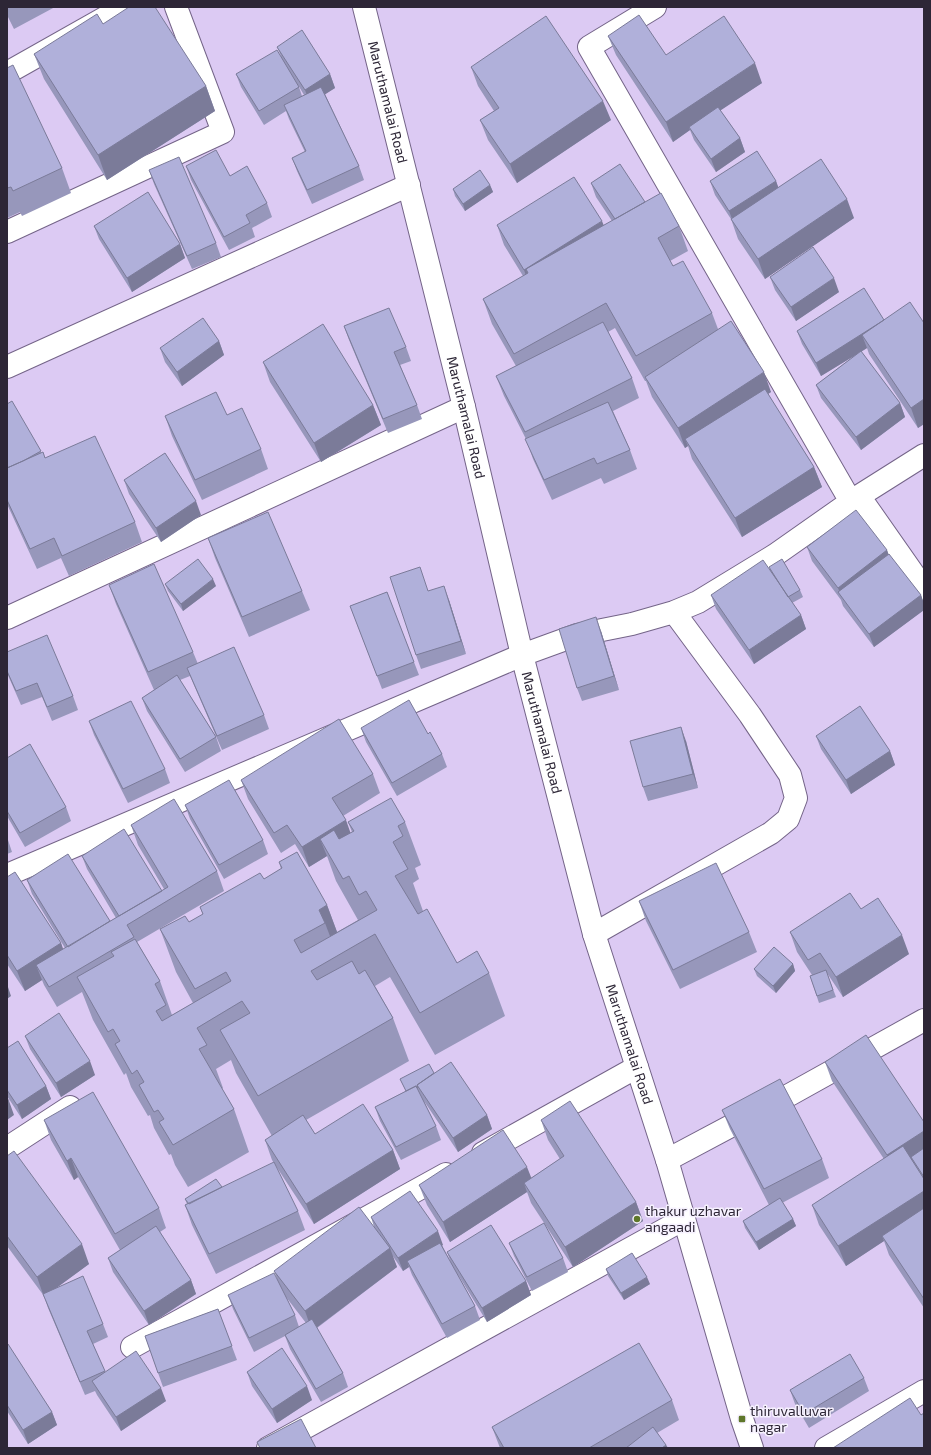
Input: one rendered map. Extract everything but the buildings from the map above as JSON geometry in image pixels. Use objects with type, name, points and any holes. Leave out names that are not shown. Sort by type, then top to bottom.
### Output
[{"type":"street","points":[[7,73],[124,7]]},
{"type":"street","points":[[7,232],[223,132],[176,7]]},
{"type":"street","name":"Maruthamalai Road","points":[[364,7],[464,407],[522,655],[594,934],[667,1160],[742,1419],[752,1448]]},
{"type":"street","points":[[655,7],[589,47],[855,499],[924,589]]},
{"type":"street","points":[[7,367],[409,185]]},
{"type":"street","points":[[7,618],[464,407]]},
{"type":"street","points":[[7,875],[522,655],[577,635],[632,624],[674,612],[698,602],[774,555],[855,499],[924,455]]},
{"type":"street","points":[[594,934],[771,833],[788,820],[796,798],[790,775],[750,715],[674,612]]},
{"type":"street","points":[[667,1160],[791,1094],[924,1020]]},
{"type":"street","points":[[132,1347],[637,1067]]},
{"type":"street","points":[[7,1148],[86,1096]]},
{"type":"street","points":[[268,1448],[684,1219]]},
{"type":"street","points":[[826,1448],[924,1391]]},
{"type":"place","name":"thakur uzhavar angaadi","points":[[637,1219]]},
{"type":"place","name":"thiruvalluvar nagar","points":[[742,1419]]}]
